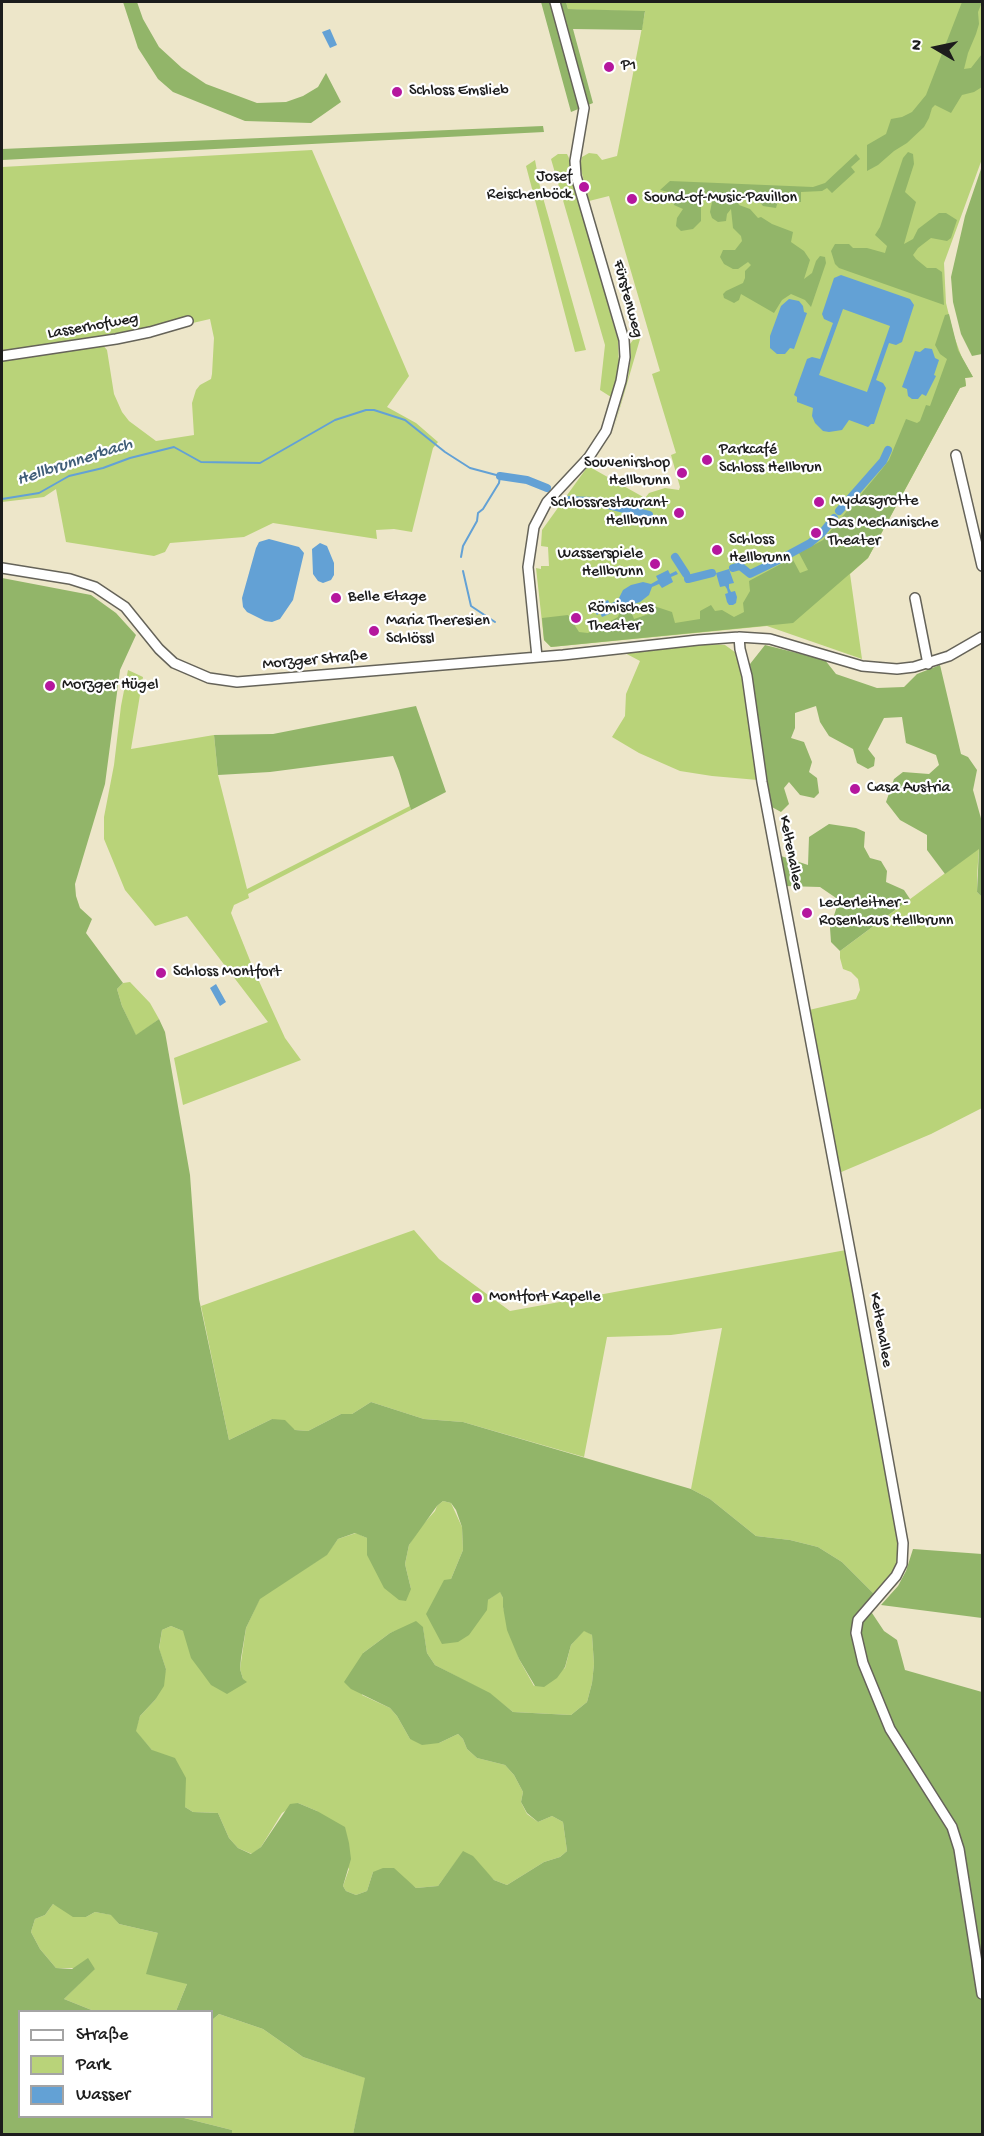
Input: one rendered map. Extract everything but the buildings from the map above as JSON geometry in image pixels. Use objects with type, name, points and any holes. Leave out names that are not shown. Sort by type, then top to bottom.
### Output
[{"type":"street","name":"Fürstenweg","points":[[537,657],[528,567],[534,527],[547,502],[589,457],[606,430],[621,381],[625,357],[624,340],[576,176],[575,162],[584,108],[555,2]]},
{"type":"street","name":"Lasserhofweg","points":[[2,356],[116,339],[188,321]]},
{"type":"street","points":[[956,455],[982,566]]},
{"type":"street","name":"Morzger Straße","points":[[2,568],[70,579],[95,587],[125,607],[159,649],[174,663],[194,673],[216,679],[254,681],[739,637],[779,641],[852,663],[874,668],[897,669],[928,664],[949,656],[982,637]]},
{"type":"street","points":[[915,598],[928,664]]},
{"type":"street","name":"Keltenallee","points":[[739,637],[762,782],[903,1543],[902,1564],[896,1576],[858,1620],[856,1633],[863,1663],[890,1729],[952,1827],[959,1849],[982,1994]]},
{"type":"green space","points":[[123,2],[137,2],[143,19],[159,47],[182,68],[206,84],[257,103],[286,102],[318,87],[326,73],[341,102],[311,123],[245,121],[173,92],[158,79],[138,48]]},
{"type":"green space","points":[[541,2],[566,2],[568,9],[645,11],[642,30],[573,29],[593,103],[571,112]]},
{"type":"green space","points":[[566,2],[982,2],[982,159],[944,263],[946,303],[954,336],[962,358],[973,377],[965,378],[966,386],[960,388],[868,558],[850,574],[862,659],[767,626],[551,647],[544,640],[536,568],[549,566],[548,547],[541,546],[542,530],[588,466],[645,498],[649,493],[665,488],[679,490],[680,487],[671,455],[676,453],[652,374],[660,371],[609,196],[589,201],[580,166],[582,157],[589,153],[597,154],[602,160],[617,156],[645,12],[568,9]]},
{"type":"green space","points":[[962,2],[982,2],[978,12],[979,24],[964,69],[971,68],[982,54],[982,87],[962,95],[951,113],[935,105],[924,127],[907,143],[867,171],[867,145],[886,134],[891,119],[912,112],[926,95]]},
{"type":"green space","points":[[543,126],[544,132],[2,160],[2,149]]},
{"type":"green space","points":[[312,150],[409,376],[387,407],[416,423],[438,442],[433,448],[412,532],[394,529],[376,530],[377,539],[273,523],[244,537],[170,543],[165,552],[154,556],[66,542],[56,489],[44,497],[2,502],[2,167]],"holes":[[[210,319],[214,338],[211,379],[196,390],[192,403],[194,435],[156,441],[129,421],[114,394],[107,350],[102,344]]]},
{"type":"green space","points":[[908,152],[913,154],[914,164],[905,192],[916,202],[904,244],[913,239],[918,229],[939,213],[946,213],[957,220],[951,238],[947,241],[931,238],[913,255],[927,268],[936,268],[942,272],[944,305],[839,268],[835,264],[831,251],[835,244],[849,244],[853,248],[867,248],[885,253],[887,246],[875,235],[880,227],[903,158]]},
{"type":"green space","points":[[558,154],[567,154],[569,158],[574,186],[618,340],[619,370],[611,397],[600,390],[605,345],[551,159]]},
{"type":"green space","points":[[856,154],[860,159],[851,167],[855,172],[832,193],[827,188],[822,191],[801,192],[801,202],[778,201],[776,208],[763,206],[759,201],[750,198],[743,198],[738,202],[739,205],[750,209],[758,218],[761,217],[793,232],[791,242],[804,251],[810,260],[804,279],[812,273],[820,256],[825,257],[826,263],[811,307],[805,300],[791,294],[782,300],[774,313],[741,294],[739,300],[734,303],[724,298],[723,294],[726,291],[743,283],[745,271],[751,265],[748,262],[738,269],[733,269],[724,264],[720,257],[723,250],[735,250],[742,241],[741,236],[733,228],[731,209],[726,221],[718,222],[712,218],[710,212],[712,202],[707,198],[701,200],[701,221],[693,229],[681,231],[676,226],[677,218],[683,209],[674,205],[672,193],[660,190],[670,181],[813,187],[825,183]]},
{"type":"green space","points":[[535,160],[540,187],[586,350],[575,352],[526,166]]},
{"type":"green space","points":[[982,166],[982,354],[972,356],[961,334],[953,302],[951,277],[965,216]]},
{"type":"green space","points":[[949,314],[958,350],[973,377],[965,378],[966,386],[960,388],[868,558],[793,623],[551,647],[544,640],[542,618],[568,615],[579,632],[588,633],[618,617],[621,608],[630,609],[634,619],[649,614],[654,606],[672,612],[675,623],[700,619],[700,611],[711,605],[715,611],[722,610],[734,617],[744,612],[743,603],[750,591],[749,581],[792,558],[800,573],[808,570],[799,553],[823,540],[882,469],[889,460],[906,419],[917,423],[926,405],[930,406],[947,359],[940,354],[935,345],[945,315]]},
{"type":"green space","points":[[640,339],[613,432],[628,377],[630,344],[633,340]]},
{"type":"green space","points":[[2,578],[91,595],[116,613],[136,635],[120,670],[105,784],[75,884],[76,896],[80,908],[92,919],[86,933],[123,983],[117,989],[122,1006],[136,1035],[159,1019],[165,1032],[190,1175],[199,1299],[229,1440],[272,1419],[285,1420],[295,1430],[308,1431],[341,1414],[352,1414],[371,1402],[424,1419],[463,1422],[691,1489],[710,1499],[756,1536],[790,1540],[818,1547],[842,1562],[875,1595],[870,1610],[884,1631],[897,1640],[905,1670],[982,1692],[982,2134],[353,2134],[365,2078],[303,2057],[263,2029],[219,2014],[213,2019],[213,2010],[176,2010],[187,1984],[146,1974],[158,1933],[119,1924],[111,1915],[95,1912],[86,1917],[73,1917],[53,1904],[45,1915],[35,1919],[31,1932],[40,1949],[56,1968],[72,1969],[88,1958],[95,1969],[64,1999],[92,2010],[18,2010],[18,2118],[184,2118],[232,2130],[232,2134],[2,2134]],"holes":[[[443,1501],[451,1503],[462,1527],[463,1550],[451,1579],[444,1580],[426,1614],[442,1644],[458,1642],[469,1635],[487,1610],[488,1600],[500,1592],[503,1598],[507,1630],[519,1659],[535,1686],[544,1687],[557,1678],[565,1667],[571,1645],[584,1631],[592,1635],[594,1664],[587,1702],[571,1715],[513,1712],[490,1693],[435,1665],[427,1653],[423,1627],[416,1621],[390,1633],[363,1653],[344,1682],[351,1689],[390,1708],[410,1739],[422,1745],[439,1743],[458,1734],[467,1749],[477,1758],[505,1765],[514,1775],[523,1792],[521,1802],[527,1813],[538,1822],[552,1816],[563,1822],[567,1851],[507,1885],[494,1880],[473,1856],[463,1851],[438,1886],[416,1888],[394,1868],[383,1868],[373,1872],[367,1891],[356,1895],[346,1891],[343,1886],[351,1859],[345,1827],[298,1803],[290,1804],[261,1847],[251,1854],[238,1848],[229,1838],[218,1813],[193,1812],[185,1807],[186,1778],[175,1758],[152,1750],[136,1731],[140,1716],[164,1686],[166,1669],[159,1648],[162,1630],[171,1626],[183,1631],[191,1658],[211,1685],[227,1694],[247,1682],[243,1679],[240,1669],[241,1658],[246,1628],[260,1599],[327,1555],[338,1539],[355,1533],[367,1538],[367,1555],[384,1588],[399,1600],[406,1601],[411,1589],[405,1564],[409,1545]]]},
{"type":"green space","points":[[712,644],[725,645],[739,655],[744,672],[758,780],[680,771],[639,753],[612,737],[625,716],[626,694],[640,661],[623,652]]},
{"type":"green space","points":[[765,645],[825,660],[836,674],[877,688],[904,687],[917,674],[940,665],[961,754],[968,757],[977,770],[973,790],[982,822],[982,897],[977,892],[979,849],[945,874],[927,850],[927,835],[900,820],[886,802],[894,779],[903,772],[929,774],[939,765],[936,755],[906,743],[902,717],[884,718],[868,749],[875,758],[874,766],[868,769],[857,763],[853,749],[829,736],[820,722],[816,706],[795,713],[795,728],[791,738],[804,742],[812,762],[809,772],[817,778],[819,793],[814,798],[800,795],[789,782],[784,788],[789,804],[781,812],[770,806],[750,664]]},
{"type":"green space","points":[[128,670],[143,677],[131,749],[214,735],[218,775],[247,889],[410,806],[411,810],[248,894],[249,898],[234,905],[231,913],[253,968],[285,1038],[301,1060],[183,1105],[174,1058],[268,1022],[187,916],[155,926],[125,890],[104,839],[104,817]]},
{"type":"green space","points":[[416,706],[446,792],[411,810],[393,756],[270,772],[218,775],[214,735],[273,734]]},
{"type":"green space","points":[[829,824],[856,828],[865,832],[864,847],[870,858],[881,861],[887,871],[886,882],[904,890],[910,899],[840,951],[831,942],[830,928],[839,900],[820,887],[785,886],[778,855],[808,865],[809,837]]},
{"type":"green space","points":[[979,848],[977,892],[982,897],[982,1108],[931,1134],[839,1173],[809,1010],[856,999],[860,990],[858,979],[851,972],[843,969],[840,951]]},
{"type":"green space","points":[[130,982],[150,1003],[159,1019],[136,1036],[117,989],[123,983]]},
{"type":"green space","points":[[414,1230],[439,1259],[510,1311],[846,1250],[897,1524],[899,1548],[894,1572],[875,1595],[842,1562],[818,1547],[790,1540],[756,1536],[710,1499],[691,1489],[722,1328],[671,1335],[607,1337],[584,1457],[463,1422],[424,1419],[371,1402],[352,1414],[341,1414],[308,1431],[295,1430],[272,1419],[229,1440],[201,1306]]},
{"type":"green space","points":[[443,1501],[451,1503],[462,1527],[463,1550],[451,1579],[488,1600],[500,1591],[519,1659],[534,1686],[565,1668],[571,1645],[584,1630],[592,1635],[594,1664],[587,1702],[571,1715],[513,1712],[490,1694],[435,1665],[427,1653],[423,1628],[401,1629],[390,1633],[363,1653],[362,1695],[390,1708],[410,1739],[439,1743],[458,1734],[467,1749],[477,1758],[505,1765],[514,1775],[523,1792],[521,1802],[527,1814],[538,1822],[552,1816],[563,1822],[567,1851],[507,1885],[494,1880],[463,1852],[438,1886],[416,1888],[408,1882],[373,1872],[367,1891],[356,1895],[346,1891],[343,1886],[349,1869],[317,1811],[298,1803],[282,1813],[261,1847],[252,1854],[238,1848],[229,1838],[218,1813],[193,1812],[185,1807],[185,1800],[152,1750],[135,1731],[140,1716],[155,1700],[166,1669],[159,1649],[162,1630],[171,1626],[183,1631],[243,1679],[240,1669],[246,1628],[260,1598],[326,1555],[338,1539],[356,1533],[367,1538],[411,1589],[405,1564],[409,1545],[418,1530]]},
{"type":"green space","points":[[913,1549],[982,1554],[982,1618],[881,1605],[898,1586]]},
{"type":"green space","points":[[53,1904],[86,1917],[95,1912],[112,1915],[119,1924],[158,1933],[187,1984],[176,2010],[92,2010],[64,1999],[95,1968],[56,1968],[40,1949],[31,1932],[35,1919],[45,1915]]},
{"type":"green space","points":[[219,2014],[263,2029],[303,2057],[366,2078],[353,2134],[232,2134],[232,2130],[184,2118],[213,2118],[213,2019]]},
{"type":"water","points":[[330,29],[337,45],[330,48],[322,32]]},
{"type":"water","points":[[841,275],[910,299],[914,305],[902,342],[896,345],[889,343],[876,380],[883,383],[886,388],[874,424],[868,427],[849,420],[842,430],[829,432],[823,431],[815,423],[812,416],[813,408],[797,402],[797,397],[794,395],[807,359],[812,357],[820,359],[833,323],[824,319],[822,314],[834,278]],"holes":[[[843,309],[890,326],[867,392],[819,375]]]},
{"type":"water","points":[[789,299],[799,301],[804,312],[807,313],[794,349],[790,348],[785,354],[777,354],[770,348],[770,336],[781,306]]},
{"type":"water","points":[[925,348],[932,349],[935,358],[939,360],[934,375],[936,376],[926,396],[922,394],[918,399],[912,399],[908,396],[907,389],[902,387],[915,351],[920,352]]},
{"type":"water","points":[[269,539],[299,547],[304,553],[293,600],[280,619],[272,622],[247,612],[243,607],[242,598],[256,548],[259,542]]},
{"type":"water","points":[[320,543],[327,546],[334,563],[334,575],[331,580],[323,583],[318,581],[313,574],[312,549]]},
{"type":"water","points":[[729,569],[734,583],[729,584],[729,588],[731,592],[735,591],[737,597],[733,605],[727,602],[725,594],[728,593],[727,589],[725,586],[720,587],[716,573]]},
{"type":"water","points":[[668,570],[670,574],[676,571],[678,574],[671,577],[673,582],[662,588],[659,584],[652,587],[649,595],[640,602],[628,606],[620,603],[612,607],[614,612],[602,617],[600,613],[597,615],[595,612],[598,610],[596,605],[608,600],[610,604],[618,600],[623,590],[631,585],[643,582],[651,584],[658,580],[656,576]]},
{"type":"water","points":[[216,984],[226,1002],[220,1006],[210,988]]},
{"type":"waterway","name":"Hellbrunnerbach","points":[[2,499],[39,493],[69,476],[174,447],[201,462],[260,463],[335,420],[366,410],[374,410],[405,420],[445,452],[470,468],[500,476],[499,483],[483,509],[478,513],[477,521],[463,546],[461,557]]},
{"type":"waterway","points":[[839,511],[883,461],[888,450]]},
{"type":"waterway","points":[[500,476],[527,480],[547,488]]},
{"type":"waterway","points":[[564,500],[592,501],[649,515]]},
{"type":"waterway","points":[[784,557],[810,543],[834,518]]},
{"type":"waterway","points":[[675,557],[686,574]]},
{"type":"waterway","points":[[733,568],[740,566],[750,574],[779,560]]},
{"type":"waterway","name":"Hellbrunnerbach","points":[[463,571],[471,606],[495,622]]},
{"type":"waterway","points":[[688,579],[712,573]]},
{"type":"place","name":"P1","points":[[609,67]]},
{"type":"place","name":"Schloss Emslieb","points":[[397,92]]},
{"type":"place","name":"Josef Reischenböck","points":[[584,187]]},
{"type":"place","name":"Sound-of-Music-Pavillon","points":[[632,199]]},
{"type":"place","name":"Parkcafé Schloss Hellbrun","points":[[707,460]]},
{"type":"place","name":"Souvenirshop Hellbrunn","points":[[682,473]]},
{"type":"place","name":"Mydasgrotte","points":[[819,502]]},
{"type":"place","name":"Schlossrestaurant Hellbrunn","points":[[679,513]]},
{"type":"place","name":"Das Mechanische Theater","points":[[816,533]]},
{"type":"place","name":"Schloss Hellbrunn","points":[[717,550]]},
{"type":"place","name":"Wasserspiele Hellbrunn","points":[[655,564]]},
{"type":"place","name":"Belle Etage","points":[[336,598]]},
{"type":"place","name":"Römisches Theater","points":[[576,618]]},
{"type":"place","name":"Maria Theresien Schlössl","points":[[374,631]]},
{"type":"place","name":"Morzger Hügel","points":[[50,686]]},
{"type":"place","name":"Casa Austria","points":[[855,789]]},
{"type":"place","name":"Lederleitner - Rosenhaus Hellbrunn","points":[[807,913]]},
{"type":"place","name":"Schloss Montfort","points":[[161,973]]},
{"type":"place","name":"Montfort Kapelle","points":[[477,1298]]}]
